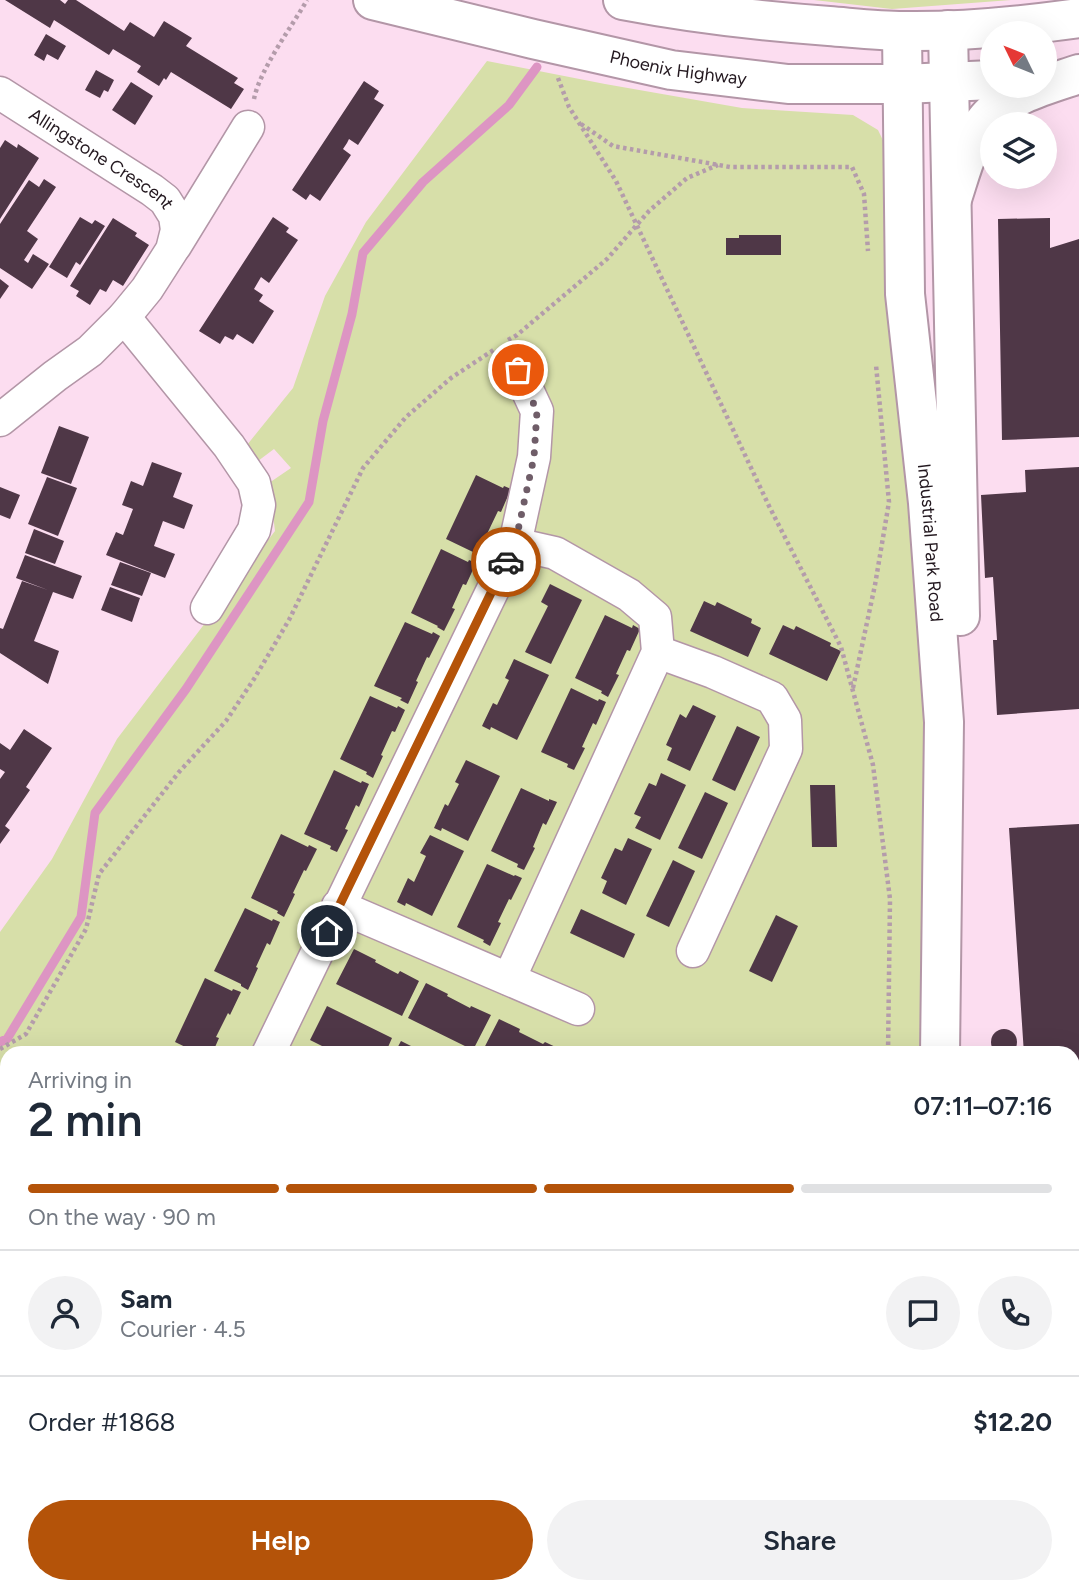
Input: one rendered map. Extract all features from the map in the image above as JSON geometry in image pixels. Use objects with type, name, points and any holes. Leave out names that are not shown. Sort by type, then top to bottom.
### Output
[{"type":"street","name":"Phoenix Highway","points":[[373,0],[671,70],[788,84],[980,81]]},
{"type":"street","points":[[623,0],[686,12],[779,23],[902,31],[948,30],[1079,18]]},
{"type":"street","name":"Industrial Park Road","points":[[948,30],[962,772],[962,1046]]},
{"type":"street","name":"Industrial Park Road","points":[[902,31],[905,294],[928,503],[944,722],[940,1046]]},
{"type":"street","points":[[1057,75],[1079,73]]},
{"type":"street","points":[[952,199],[975,137],[988,118],[1006,104],[1032,90],[1079,73]]},
{"type":"street","name":"Allingstone Crescent","points":[[0,93],[165,200],[175,216],[177,230],[172,250],[147,289],[124,317],[90,351],[0,420]]},
{"type":"street","points":[[172,250],[248,127]]},
{"type":"street","points":[[124,317],[229,446],[254,483],[259,505],[254,530],[207,608]]},
{"type":"street","points":[[272,1046],[515,544],[534,457],[537,411],[512,356]]},
{"type":"street","points":[[509,979],[658,652],[655,617],[629,595],[555,553],[515,544]]},
{"type":"street","points":[[658,652],[772,698],[785,720],[786,749],[693,951]]},
{"type":"street","points":[[338,906],[578,1009]]},
{"type":"path","points":[[248,127],[256,90],[307,0]]},
{"type":"path","points":[[566,46],[554,66],[569,107],[616,181],[769,506],[841,647],[873,765],[890,899],[888,1046]]},
{"type":"path","points":[[578,121],[613,146],[718,165],[852,167],[864,194],[869,264]]},
{"type":"path","points":[[512,356],[517,335],[607,259],[649,211],[687,178],[718,165]]},
{"type":"path","points":[[5,1046],[26,1034],[86,929],[99,874],[179,772],[226,722],[254,679],[289,620],[363,468],[406,417],[450,377],[495,349]]},
{"type":"path","points":[[852,688],[875,585],[889,502],[875,361]]},
{"type":"green space","points":[[814,0],[1011,0],[892,9]]},
{"type":"green space","points":[[487,61],[742,108],[853,115],[878,130],[893,161],[912,530],[927,702],[929,1046],[0,1046],[0,932],[52,859],[117,739],[275,531],[269,483],[291,468],[274,449],[254,464],[247,445],[293,388],[325,296],[366,222]]},
{"type":"building","points":[[5,0],[60,0],[65,4],[68,0],[76,0],[124,31],[130,22],[154,37],[164,21],[192,38],[186,46],[238,78],[234,83],[244,89],[231,109],[171,72],[159,86],[137,72],[141,66],[113,49],[109,55],[54,20],[50,28]]},
{"type":"building","points":[[46,34],[66,46],[58,60],[47,54],[44,61],[34,55]]},
{"type":"building","points":[[96,70],[114,80],[108,92],[104,90],[100,98],[85,90]]},
{"type":"building","points":[[364,81],[379,91],[374,99],[384,105],[358,145],[349,139],[343,149],[351,155],[320,201],[310,194],[306,200],[292,190]]},
{"type":"building","points":[[131,82],[153,96],[135,125],[112,110]]},
{"type":"building","points":[[5,140],[17,148],[18,144],[39,158],[0,219],[0,148]]},
{"type":"building","points":[[44,179],[56,187],[27,231],[38,239],[24,260],[28,263],[33,254],[49,264],[32,289],[0,268],[0,224],[29,180],[39,187]]},
{"type":"building","points":[[80,217],[92,224],[95,220],[105,226],[80,265],[76,262],[67,278],[49,267]]},
{"type":"building","points":[[273,217],[289,228],[286,232],[298,240],[269,283],[261,277],[254,289],[263,295],[259,301],[274,311],[253,344],[237,334],[233,340],[225,336],[220,344],[199,331]]},
{"type":"building","points":[[113,218],[137,233],[135,236],[149,245],[123,286],[113,280],[106,292],[100,289],[90,305],[76,296],[79,291],[70,286]]},
{"type":"building","points":[[1050,218],[1050,248],[1079,239],[1079,437],[1002,440],[998,219]]},
{"type":"building","points":[[739,235],[781,235],[781,255],[726,255],[726,238],[739,238]]},
{"type":"building","points":[[0,279],[9,286],[0,299]]},
{"type":"building","points":[[59,426],[89,437],[71,484],[41,473]]},
{"type":"building","points":[[152,462],[182,473],[173,497],[193,505],[184,529],[163,521],[154,546],[175,554],[165,578],[106,555],[116,532],[123,535],[133,509],[122,505],[131,481],[143,486]]},
{"type":"building","points":[[1079,467],[1079,709],[997,715],[993,640],[997,640],[993,577],[985,578],[981,495],[1026,492],[1025,470]]},
{"type":"building","points":[[476,475],[511,489],[487,534],[490,535],[479,558],[472,554],[473,552],[446,539]]},
{"type":"building","points":[[47,477],[77,488],[58,536],[28,524]]},
{"type":"building","points":[[0,487],[20,495],[10,519],[0,515]]},
{"type":"building","points":[[34,529],[64,541],[55,564],[25,553]]},
{"type":"building","points":[[441,549],[476,563],[466,585],[463,584],[444,631],[411,613]]},
{"type":"building","points":[[25,555],[82,576],[73,599],[53,592],[34,641],[59,651],[48,684],[0,653],[0,628],[3,629],[22,581],[48,590],[16,578]]},
{"type":"building","points":[[120,562],[151,573],[142,596],[111,585]]},
{"type":"building","points":[[550,584],[582,600],[551,664],[525,652],[548,606],[541,602]]},
{"type":"building","points":[[110,587],[140,598],[132,622],[101,610]]},
{"type":"building","points":[[704,601],[715,606],[717,602],[752,619],[751,623],[761,628],[748,657],[690,631]]},
{"type":"building","points":[[605,615],[640,629],[630,651],[627,650],[608,697],[601,693],[602,691],[575,678]]},
{"type":"building","points":[[405,622],[440,636],[429,658],[427,657],[408,704],[400,700],[402,698],[374,686]]},
{"type":"building","points":[[783,625],[794,630],[796,626],[831,643],[830,646],[841,651],[827,681],[769,654]]},
{"type":"building","points":[[514,659],[549,675],[517,740],[491,727],[490,730],[482,726],[493,703],[497,705],[509,680],[505,678]]},
{"type":"building","points":[[571,688],[606,702],[596,725],[593,723],[574,770],[567,767],[568,764],[541,752]]},
{"type":"building","points":[[370,696],[405,710],[395,732],[392,731],[373,778],[366,774],[367,772],[340,759]]},
{"type":"building","points":[[693,705],[716,716],[690,771],[667,760],[672,748],[666,745],[680,714],[686,718]]},
{"type":"building","points":[[737,726],[760,737],[735,791],[712,780]]},
{"type":"building","points":[[24,729],[52,748],[26,787],[30,790],[5,826],[10,830],[0,844],[0,779],[5,772],[0,769],[0,743],[10,750]]},
{"type":"building","points":[[466,760],[500,776],[468,841],[442,828],[441,831],[434,828],[445,804],[448,806],[459,784],[455,782]]},
{"type":"building","points":[[334,770],[369,784],[359,807],[356,805],[337,852],[330,849],[331,846],[304,834]]},
{"type":"building","points":[[661,773],[686,785],[660,840],[635,828],[641,817],[634,814],[649,783],[656,786]]},
{"type":"building","points":[[810,785],[835,785],[837,847],[812,847]]},
{"type":"building","points":[[521,788],[557,802],[546,825],[543,823],[524,870],[517,867],[518,864],[491,851]]},
{"type":"building","points":[[705,792],[728,803],[702,859],[678,848]]},
{"type":"building","points":[[1079,824],[1079,1046],[1023,1046],[1009,828]]},
{"type":"building","points":[[281,834],[317,849],[306,871],[304,870],[284,917],[277,913],[278,911],[251,898]]},
{"type":"building","points":[[430,835],[464,851],[432,916],[406,903],[405,906],[397,902],[408,878],[414,882],[426,856],[420,853]]},
{"type":"building","points":[[628,838],[652,849],[626,905],[602,893],[607,881],[601,878],[615,848],[622,851]]},
{"type":"building","points":[[673,860],[695,871],[669,927],[646,916]]},
{"type":"building","points":[[487,864],[522,878],[498,922],[501,923],[490,946],[483,942],[484,940],[457,927]]},
{"type":"building","points":[[245,908],[280,922],[270,945],[267,943],[248,990],[214,971]]},
{"type":"building","points":[[581,909],[635,934],[624,958],[570,933]]},
{"type":"building","points":[[776,915],[798,926],[772,982],[749,971]]},
{"type":"building","points":[[354,949],[398,974],[400,971],[419,981],[402,1016],[336,984]]},
{"type":"building","points":[[205,978],[232,991],[241,992],[216,1037],[219,1038],[216,1046],[183,1046],[175,1042]]},
{"type":"building","points":[[426,983],[470,1008],[471,1006],[491,1015],[475,1046],[465,1046],[408,1018]]},
{"type":"building","points":[[327,1006],[392,1038],[388,1046],[322,1046],[310,1040]]},
{"type":"building","points":[[499,1019],[543,1044],[545,1042],[553,1046],[485,1046]]},
{"type":"building","points":[[999,1030],[1009,1030],[1016,1037],[1016,1046],[992,1046],[992,1037]]},
{"type":"building","points":[[401,1041],[411,1046],[398,1046]]},
{"type":"waterway","points":[[0,1042],[7,1039],[81,917],[95,813],[186,689],[309,502],[323,421],[352,314],[363,253],[423,182],[509,105],[537,67]]},
{"type":"way so far","points":[[506,562],[515,544],[534,457],[537,411],[518,370]]},
{"type":"route","points":[[327,931],[506,562]]}]
